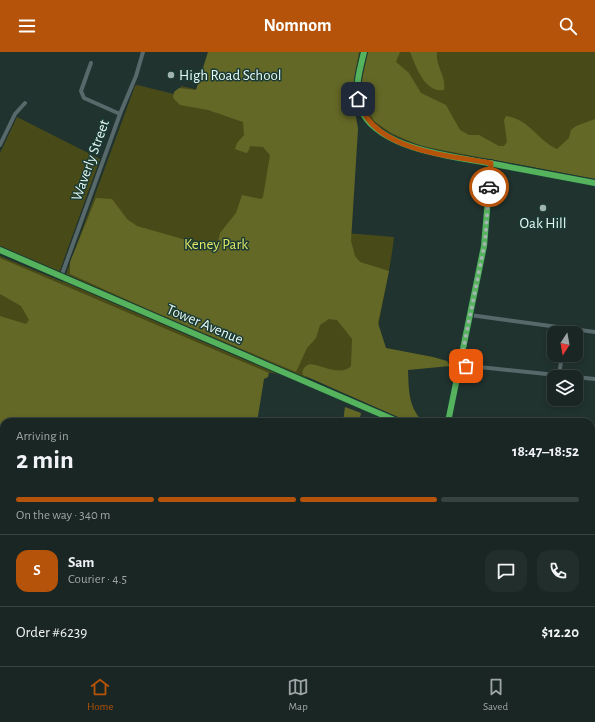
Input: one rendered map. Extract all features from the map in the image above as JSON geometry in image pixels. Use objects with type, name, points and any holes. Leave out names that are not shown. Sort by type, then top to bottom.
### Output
[{"type":"street","name":"Waverly Street","points":[[61,277],[120,114],[136,76],[143,52]]},
{"type":"street","points":[[364,52],[357,81],[358,99],[365,116],[383,133],[417,148],[595,183]]},
{"type":"street","points":[[91,63],[81,91],[84,98],[120,114]]},
{"type":"street","points":[[0,146],[14,114],[24,103]]},
{"type":"street","points":[[449,418],[485,242],[491,163]]},
{"type":"street","name":"Tower Avenue","points":[[0,250],[389,418]]},
{"type":"street","points":[[470,315],[547,328]]},
{"type":"street","points":[[583,332],[595,332]]},
{"type":"street","points":[[460,365],[547,374]]},
{"type":"street","points":[[583,378],[595,379]]},
{"type":"green space","points":[[208,52],[359,52],[352,92],[358,129],[351,241],[355,256],[360,262],[389,271],[378,323],[386,348],[433,357],[447,361],[450,366],[408,370],[410,398],[414,410],[420,418],[400,418],[303,375],[304,368],[310,364],[331,370],[347,369],[351,366],[352,339],[337,320],[329,319],[320,325],[316,338],[307,348],[296,372],[152,311],[70,274],[70,262],[96,198],[112,199],[127,219],[137,226],[214,248],[217,246],[220,233],[236,213],[242,195],[261,199],[263,197],[270,155],[263,147],[250,146],[248,152],[246,153],[235,149],[237,143],[244,135],[243,122],[208,110],[180,105],[173,98],[174,92],[179,88],[196,90]]},
{"type":"green space","name":"Keney Park","points":[[209,52],[595,52],[595,177],[486,157],[485,166],[413,151],[399,146],[374,131],[368,126],[355,107],[346,233],[394,237],[376,339],[372,373],[312,378],[248,370],[23,418],[0,418],[0,256],[63,282],[135,86],[137,85],[178,95],[181,86],[199,90]]},
{"type":"green space","points":[[368,52],[400,52],[396,62],[409,73],[421,93],[446,105],[460,130],[469,135],[479,135],[499,146],[504,146],[507,142],[504,120],[506,116],[521,121],[557,149],[569,138],[571,130],[576,126],[595,119],[595,179],[421,146],[391,133],[374,121],[364,103],[360,89]]},
{"type":"green space","points":[[410,52],[437,52],[438,62],[444,81],[444,90],[437,90],[426,83],[418,71]]},
{"type":"green space","points":[[17,117],[100,159],[59,273],[0,247],[0,153]]},
{"type":"green space","points":[[0,258],[269,373],[268,377],[264,379],[258,418],[0,418],[0,316],[26,324],[29,320],[21,306],[0,294]]},
{"type":"green space","points":[[345,407],[361,413],[360,418],[344,418]]},
{"type":"cycle path","points":[[364,52],[358,83],[358,99],[363,114],[374,127],[388,137],[425,151],[595,183]]},
{"type":"cycle path","points":[[449,418],[484,246],[491,163]]},
{"type":"cycle path","points":[[0,250],[390,418]]},
{"type":"way so far","points":[[466,366],[460,365],[485,242],[489,187]]},
{"type":"place","name":"High Road School","points":[[171,75]]},
{"type":"place","name":"Oak Hill","points":[[543,208]]},
{"type":"route","points":[[358,99],[363,113],[370,123],[377,129],[398,141],[429,151],[491,163],[489,187]]}]
